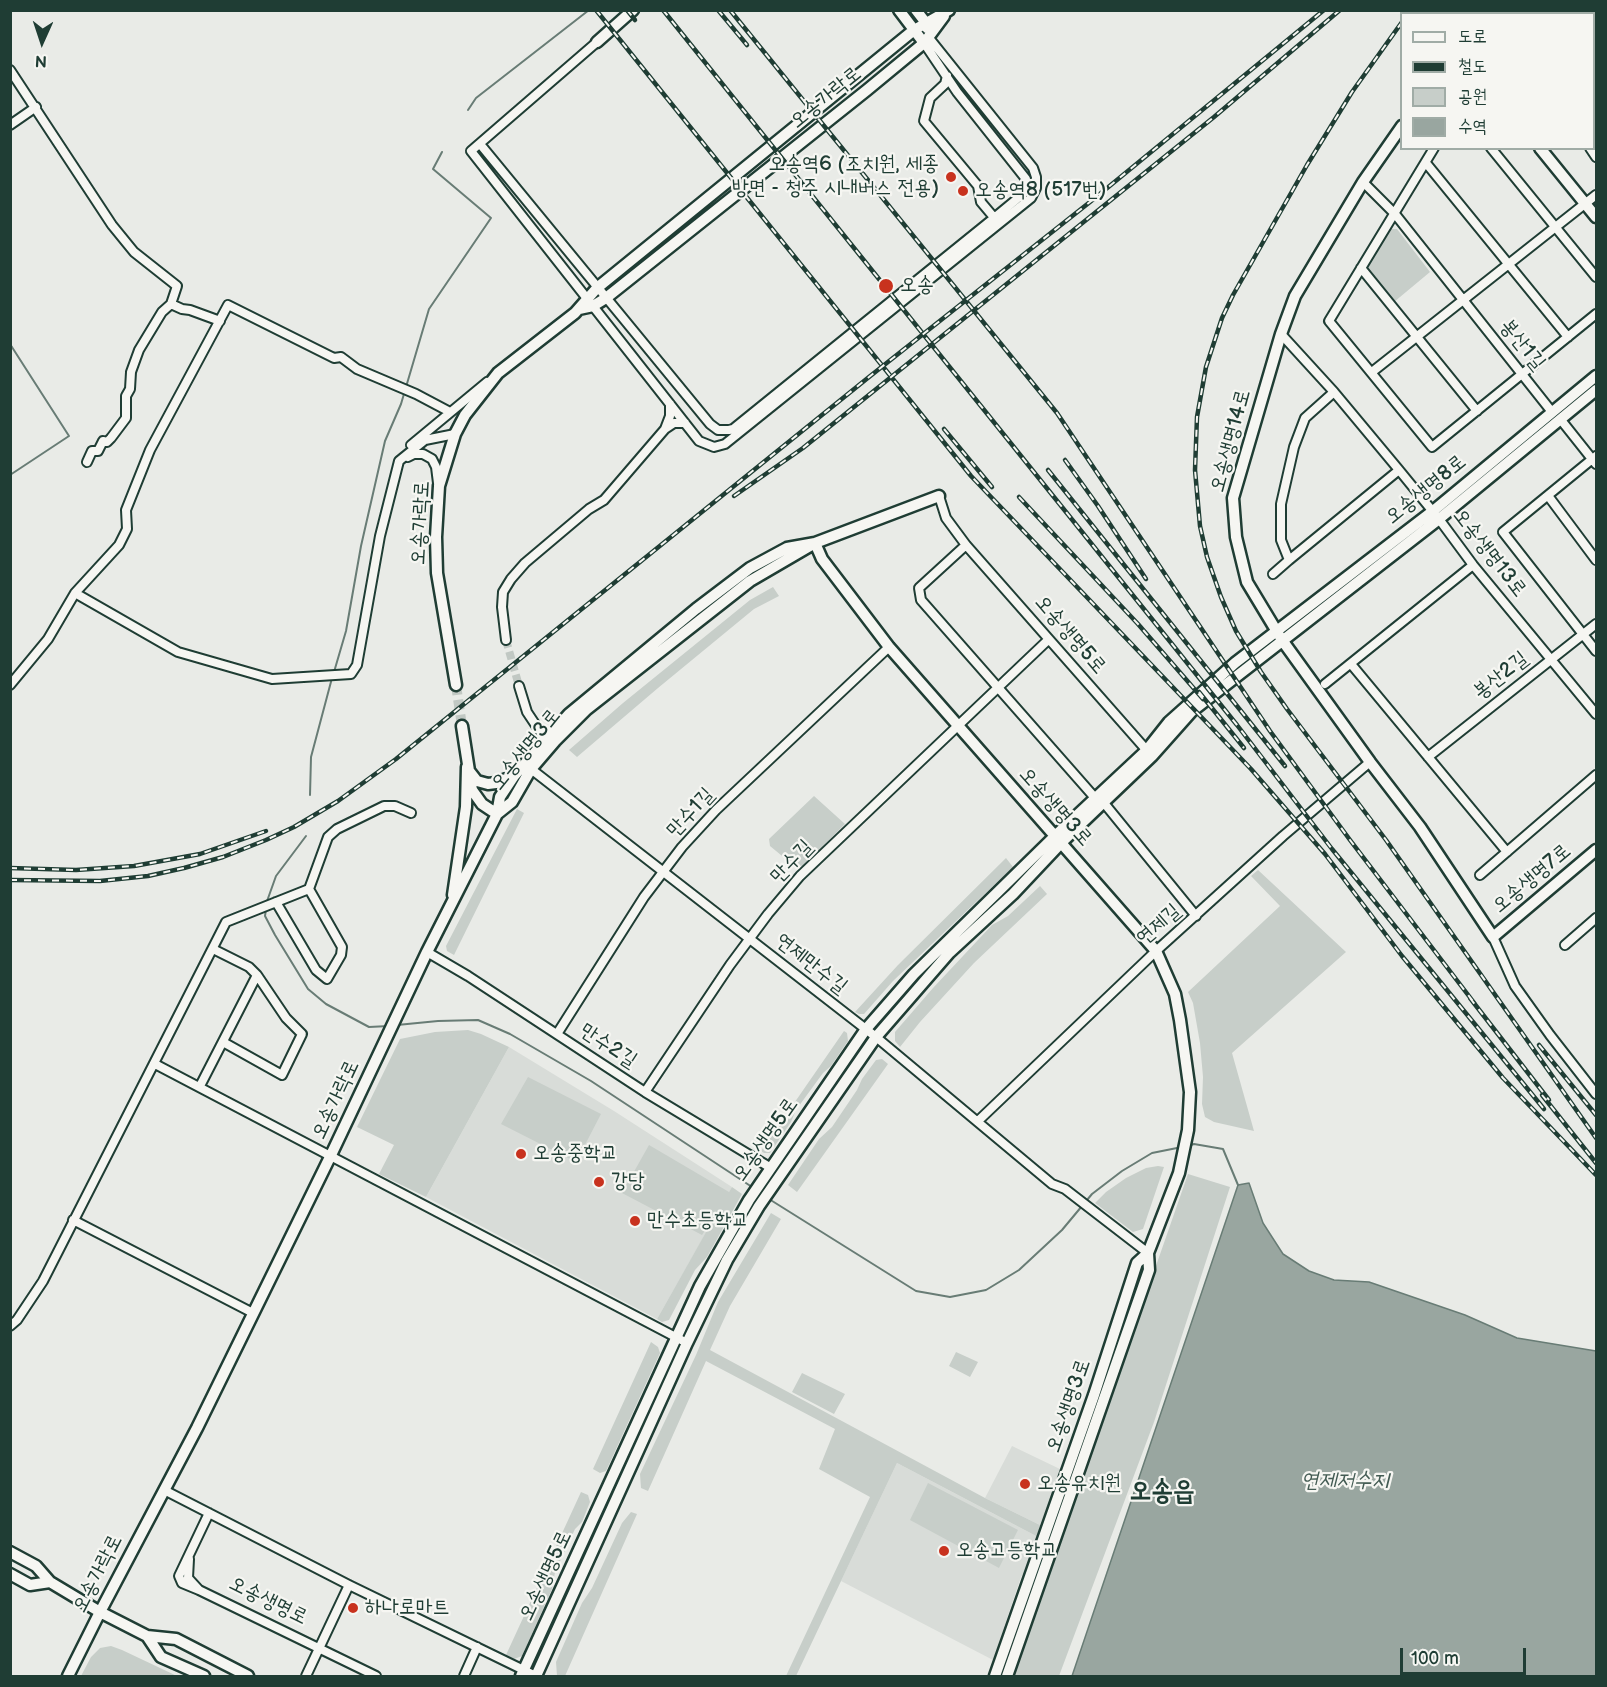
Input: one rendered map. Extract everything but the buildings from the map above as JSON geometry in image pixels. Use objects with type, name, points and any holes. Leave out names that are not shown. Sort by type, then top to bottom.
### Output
[{"type":"street","points":[[633,10],[471,151],[699,441],[706,446],[714,447],[725,444],[997,221],[1023,195],[1026,189],[1026,179],[947,76],[927,40],[926,23],[916,10]]},
{"type":"street","points":[[480,144],[710,424],[718,430],[734,429],[997,221],[1031,198],[1036,188],[1033,168],[927,40],[914,30],[899,10]]},
{"type":"street","name":"오송가락로","points":[[590,302],[597,288],[914,30],[947,12]]},
{"type":"street","name":"오송가락로","points":[[456,685],[437,573],[436,537],[439,486],[455,434],[465,415],[498,373],[579,309],[590,302],[606,298],[927,40],[947,12]]},
{"type":"street","points":[[10,70],[112,225],[134,252],[177,286],[171,304],[162,312],[140,350],[131,372],[131,385],[126,396],[126,418],[111,438],[107,442],[104,441],[98,451],[92,451],[87,462]]},
{"type":"street","points":[[947,76],[945,84],[930,98],[924,121],[978,186],[981,202],[997,221]]},
{"type":"street","points":[[10,125],[36,107]]},
{"type":"street","name":"오송생명14로","points":[[1400,127],[1363,182],[1295,296],[1281,334],[1233,498],[1236,537],[1246,582],[1279,636],[1420,827],[1493,938]]},
{"type":"street","points":[[1433,150],[1329,321],[1432,447],[1596,314]]},
{"type":"street","points":[[1493,150],[1596,277]]},
{"type":"street","points":[[1542,150],[1596,217]]},
{"type":"street","name":"봉산1길","points":[[1426,163],[1568,337]]},
{"type":"street","name":"봉산1길","points":[[1363,182],[1395,214],[1552,412]]},
{"type":"street","points":[[1372,372],[1596,195]]},
{"type":"street","points":[[1361,268],[1477,411]]},
{"type":"street","points":[[171,304],[220,321]]},
{"type":"street","points":[[10,685],[48,639],[75,593],[119,545],[127,529],[126,510],[150,450],[228,305],[334,358],[341,357],[357,369],[450,412]]},
{"type":"street","name":"오송생명13로","points":[[1281,334],[1334,392],[1399,470],[1473,565],[1596,714]]},
{"type":"street","points":[[75,593],[178,652],[272,679],[351,674],[357,665],[380,536],[399,461],[414,442],[498,373]]},
{"type":"street","name":"오송생명8로","points":[[1436,515],[1596,376]]},
{"type":"street","name":"오송생명8로","points":[[1149,753],[1192,711],[1279,636],[1561,420],[1596,390]]},
{"type":"street","points":[[1288,560],[1281,540],[1281,504],[1294,447],[1305,418],[1334,392]]},
{"type":"street","points":[[506,640],[502,607],[503,592],[510,579],[525,563],[589,508],[604,500],[665,429],[669,421],[670,404]]},
{"type":"street","points":[[1561,420],[1595,460],[1503,532],[1596,651]]},
{"type":"street","points":[[665,429],[674,423],[685,423]]},
{"type":"street","points":[[399,461],[425,440],[455,434]]},
{"type":"street","points":[[399,461],[414,454],[423,454],[432,459],[436,467],[439,486]]},
{"type":"street","points":[[1273,574],[1399,470]]},
{"type":"street","name":"오송생명5로","points":[[349,1585],[477,1647],[523,1674],[536,1677],[682,1340],[700,1286],[749,1200],[866,1029],[914,974],[1149,753],[966,546],[946,518],[939,496],[815,543]]},
{"type":"street","points":[[1549,497],[1596,560]]},
{"type":"street","name":"오송생명3로","points":[[815,543],[822,559],[889,647],[1156,951],[1174,994],[1180,1020],[1190,1092],[1188,1130],[1179,1173],[1148,1253],[1149,1269],[1007,1677]]},
{"type":"street","name":"오송생명3로","points":[[497,814],[500,797],[514,776],[569,714],[696,609],[750,568],[788,548],[815,543]]},
{"type":"street","name":"오송생명3로","points":[[497,814],[512,802],[531,769],[587,709],[750,581],[815,543]]},
{"type":"street","points":[[966,546],[919,588],[921,600],[1100,801],[1196,916]]},
{"type":"street","points":[[1325,684],[1473,565]]},
{"type":"street","name":"봉산2길","points":[[1428,757],[1596,624]]},
{"type":"street","name":"만수길","points":[[645,1092],[749,939],[800,876],[1048,639]]},
{"type":"street","name":"만수1길","points":[[556,1034],[663,870],[716,810],[889,647]]},
{"type":"street","points":[[1351,664],[1507,852]]},
{"type":"street","points":[[519,686],[527,712],[545,739]]},
{"type":"street","points":[[462,726],[472,790],[482,804],[497,814]]},
{"type":"street","name":"연제길","points":[[978,1121],[1156,951],[1283,836],[1370,762]]},
{"type":"street","points":[[467,767],[477,782],[488,784],[514,776]]},
{"type":"street","points":[[450,906],[463,826],[467,767]]},
{"type":"street","name":"연제만수길","points":[[531,769],[876,1036],[1052,1184],[1065,1189],[1148,1253]]},
{"type":"street","points":[[1480,875],[1596,775]]},
{"type":"street","points":[[10,1326],[17,1320],[43,1281],[226,922],[309,889],[328,837],[337,829],[384,806],[395,806],[411,813]]},
{"type":"street","name":"오송가락로","points":[[68,1677],[100,1611],[197,1428],[331,1155],[401,1005],[497,814]]},
{"type":"street","name":"오송생명5로","points":[[523,1674],[682,1340],[759,1206],[876,1036],[949,953],[1012,894],[1058,840]]},
{"type":"street","name":"오송생명7로","points":[[1493,938],[1596,850]]},
{"type":"street","points":[[274,903],[316,970],[327,979],[341,955],[342,947],[309,889]]},
{"type":"street","points":[[1565,945],[1596,918]]},
{"type":"street","points":[[1493,938],[1515,986],[1596,1094]]},
{"type":"street","points":[[213,949],[249,967],[286,1018],[302,1034],[282,1075],[223,1042]]},
{"type":"street","name":"만수2길","points":[[427,952],[468,976],[645,1092],[771,1168]]},
{"type":"street","points":[[200,1086],[257,975]]},
{"type":"street","points":[[155,1064],[682,1340]]},
{"type":"street","points":[[73,1220],[253,1313]]},
{"type":"street","name":"오송생명3로","points":[[995,1677],[1094,1395],[1137,1263],[1148,1253]]},
{"type":"street","points":[[164,1490],[349,1585],[319,1647]]},
{"type":"street","name":"오송생명로","points":[[209,1513],[179,1578],[182,1583],[319,1647],[376,1677]]},
{"type":"street","points":[[10,1552],[36,1566],[50,1582],[147,1636],[176,1639],[248,1677]]},
{"type":"street","points":[[10,1574],[30,1586],[50,1582]]},
{"type":"street","points":[[147,1636],[161,1657],[204,1677]]},
{"type":"street","name":"오송생명로","points":[[306,1677],[319,1647]]},
{"type":"street","points":[[464,1677],[477,1647]]},
{"type":"shaded area","points":[[509,1047],[732,1187],[657,1319],[426,1197]]},
{"type":"shaded area","name":"오송유치원","points":[[1012,1446],[1062,1470],[1040,1525],[985,1498]]},
{"type":"shaded area","name":"오송고등학교","points":[[897,1463],[1038,1537],[1028,1566],[1021,1577],[993,1660],[841,1581]]},
{"type":"green space","points":[[1388,229],[1397,229],[1430,272],[1394,302],[1368,269]]},
{"type":"green space","points":[[773,587],[779,596],[754,609],[577,757],[569,750],[750,600]]},
{"type":"green space","points":[[814,796],[845,824],[803,866],[793,865],[770,846],[769,839]]},
{"type":"green space","points":[[517,809],[524,813],[454,955],[447,951],[446,946]]},
{"type":"green space","points":[[1006,858],[1013,867],[893,981],[864,1014],[855,1012],[898,965]]},
{"type":"green space","points":[[1258,870],[1346,952],[1232,1053],[1254,1131],[1214,1122],[1205,1117],[1202,1104],[1203,1077],[1200,1043],[1193,1003],[1188,992],[1280,906],[1251,876]]},
{"type":"green space","points":[[1040,886],[1047,894],[974,963],[900,1047],[895,1041],[895,1032],[933,988],[992,925],[1008,916]]},
{"type":"green space","points":[[468,1030],[509,1047],[426,1197],[379,1174],[394,1145],[357,1127],[400,1039],[435,1032]]},
{"type":"green space","points":[[844,1031],[847,1033],[848,1041],[831,1066],[823,1073],[796,1110],[791,1122],[770,1153],[761,1151]]},
{"type":"green space","points":[[882,1059],[888,1064],[797,1192],[788,1185],[819,1139],[832,1127],[876,1060]]},
{"type":"green space","points":[[528,1077],[601,1114],[576,1162],[501,1124]]},
{"type":"green space","points":[[649,1145],[729,1192],[732,1187],[742,1194],[707,1257],[695,1270],[669,1320],[662,1322],[657,1319],[719,1209],[702,1235],[622,1193]]},
{"type":"green space","points":[[1164,1167],[1143,1229],[1133,1232],[1095,1203],[1126,1178],[1146,1168]]},
{"type":"green space","points":[[1188,1174],[1230,1187],[1154,1422],[1059,1676],[1013,1676]]},
{"type":"green space","points":[[771,1213],[781,1219],[730,1306],[710,1350],[985,1498],[1040,1525],[1038,1537],[897,1463],[796,1676],[786,1676],[870,1497],[819,1469],[835,1429],[706,1361],[648,1491],[641,1488],[640,1474],[696,1355],[718,1302]]},
{"type":"green space","points":[[651,1342],[658,1347],[660,1353],[606,1471],[600,1473],[593,1469]]},
{"type":"green space","points":[[956,1352],[978,1362],[970,1377],[949,1366]]},
{"type":"green space","points":[[802,1373],[845,1394],[834,1414],[792,1392]]},
{"type":"green space","points":[[928,1483],[1018,1530],[999,1568],[910,1520]]},
{"type":"green space","points":[[581,1492],[588,1495],[590,1502],[582,1522],[575,1529],[555,1572],[552,1589],[522,1656],[514,1659],[506,1655]]},
{"type":"green space","points":[[631,1512],[637,1514],[565,1676],[557,1676],[556,1662],[582,1603],[592,1588],[622,1523]]},
{"type":"green space","points":[[111,1646],[177,1676],[81,1676],[91,1657],[100,1648]]},
{"type":"water","name":"연제저수지","points":[[1249,1183],[1263,1223],[1283,1254],[1309,1271],[1334,1280],[1369,1282],[1465,1315],[1517,1338],[1596,1351],[1596,1676],[1072,1676],[1238,1185]]},
{"type":"waterway","points":[[468,110],[476,98],[589,10]]},
{"type":"waterway","points":[[334,672],[346,631],[361,546],[385,441],[401,404],[429,309],[491,218],[433,169],[442,152]]},
{"type":"waterway","points":[[10,344],[69,436],[10,475]]},
{"type":"waterway","points":[[310,795],[311,757],[332,678]]},
{"type":"waterway","points":[[266,904],[276,876],[306,836]]},
{"type":"waterway","points":[[266,909],[265,916],[308,989],[326,1004],[369,1027],[389,1026]]},
{"type":"waterway","points":[[397,1025],[478,1020],[510,1034],[591,1081],[752,1187]]},
{"type":"waterway","points":[[1188,1146],[1194,1144],[1223,1149],[1238,1185]]},
{"type":"waterway","points":[[769,1199],[916,1291],[950,1297],[986,1290],[1019,1270],[1062,1230],[1092,1194],[1122,1171],[1152,1153],[1182,1147]]},
{"type":"tunnel","points":[[506,640],[519,686]]},
{"type":"tunnel","points":[[456,685],[462,726]]},
{"type":"railway","points":[[596,10],[971,476],[1251,769],[1325,854],[1402,956],[1503,1078],[1596,1175]]},
{"type":"railway","points":[[627,10],[635,20]]},
{"type":"railway","points":[[663,10],[1237,725],[1332,849],[1544,1109]]},
{"type":"railway","points":[[718,10],[747,45]]},
{"type":"railway","points":[[730,10],[1057,413],[1270,731],[1475,1004]]},
{"type":"railway","points":[[10,880],[100,881],[148,876],[184,868],[223,857],[266,840],[294,827],[338,801],[396,759],[869,377],[1095,198],[1324,10]]},
{"type":"railway","points":[[734,496],[803,448],[1214,117],[1340,10]]},
{"type":"railway","points":[[1400,25],[1352,92],[1307,165],[1222,318],[1206,367],[1197,417],[1195,470],[1200,526],[1207,557],[1221,597],[1236,631],[1261,672],[1386,840],[1596,1138]]},
{"type":"railway","points":[[944,429],[992,487]]},
{"type":"railway","points":[[1065,460],[1146,579]]},
{"type":"railway","points":[[1048,470],[1285,766]]},
{"type":"railway","points":[[1019,497],[1138,624],[1203,699]]},
{"type":"railway","points":[[1199,692],[1244,748]]},
{"type":"railway","points":[[10,868],[76,870],[134,866],[200,854],[266,831]]},
{"type":"railway","points":[[1470,998],[1549,1100]]},
{"type":"railway","points":[[1539,1045],[1596,1115]]},
{"type":"railway","points":[[1542,1095],[1596,1163]]},
{"type":"place","name":"오송역6 (조치원, 세종 방면 - 청주 시내버스 전용)","points":[[951,177]]},
{"type":"place","name":"오송역8 (517번)","points":[[963,191]]},
{"type":"place","name":"오송","points":[[886,286]]},
{"type":"place","name":"오송중학교","points":[[521,1154]]},
{"type":"place","name":"강당","points":[[599,1182]]},
{"type":"place","name":"만수초등학교","points":[[635,1221]]},
{"type":"place","name":"오송유치원","points":[[1025,1484]]},
{"type":"place","name":"오송고등학교","points":[[944,1551]]},
{"type":"place","name":"하나로마트","points":[[353,1608]]},
{"type":"district","name":"오송읍","points":[[1162,1492]]}]
